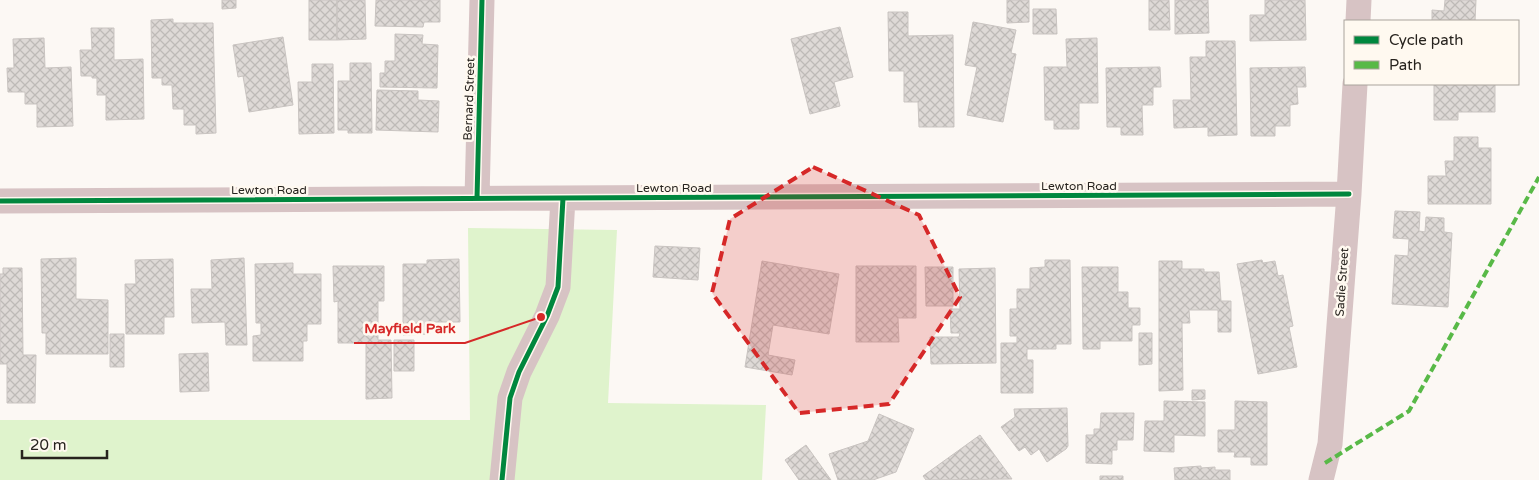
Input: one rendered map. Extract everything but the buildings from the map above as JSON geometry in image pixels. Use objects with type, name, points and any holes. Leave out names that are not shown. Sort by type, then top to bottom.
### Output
[{"type":"street","name":"Bernard Street","points":[[477,198],[482,0]]},
{"type":"street","points":[[1358,20],[1359,0]]},
{"type":"street","name":"Sadie Street","points":[[1321,480],[1330,444],[1349,194],[1354,85]]},
{"type":"street","name":"Lewton Road","points":[[0,201],[1349,194]]},
{"type":"street","points":[[502,480],[510,398],[519,372],[547,316],[558,286],[563,198]]},
{"type":"highlighted area","points":[[813,167],[919,215],[960,297],[889,404],[799,413],[712,293],[730,219]]},
{"type":"green space","points":[[468,228],[617,230],[608,403],[766,405],[762,480],[0,480],[0,420],[470,420]]},
{"type":"marked path","points":[[1325,463],[1409,411],[1539,177]]},
{"type":"cycle path","points":[[477,198],[482,0]]},
{"type":"cycle path","points":[[0,201],[1349,194]]},
{"type":"cycle path","points":[[502,480],[510,398],[519,372],[547,316],[558,287],[563,198]]},
{"type":"place","name":"Mayfield Park","points":[[541,317]]}]
